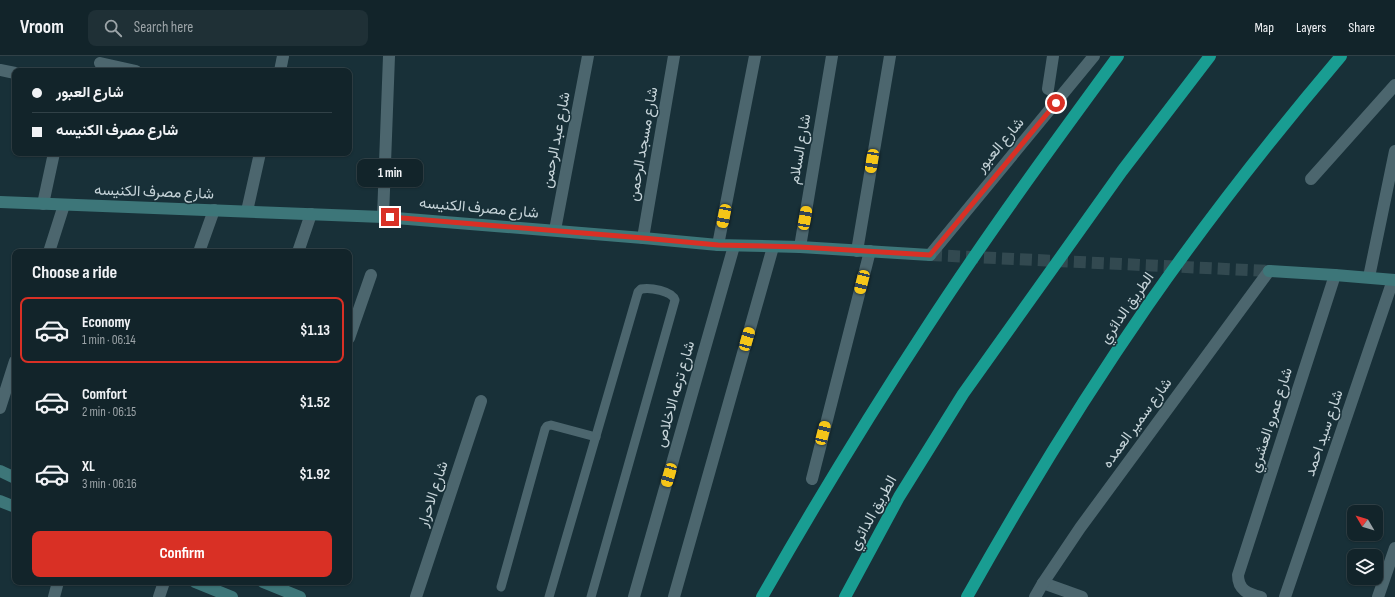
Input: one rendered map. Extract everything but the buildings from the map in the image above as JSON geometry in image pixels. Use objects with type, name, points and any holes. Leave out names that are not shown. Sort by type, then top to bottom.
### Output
[{"type":"highway","points":[[762,597],[797,535],[860,431],[925,329],[992,231],[1118,56]]},
{"type":"highway","name":"الطريق الدائري","points":[[845,597],[899,497],[963,394],[1122,171],[1210,56]]},
{"type":"highway","name":"الطريق الدائري","points":[[967,597],[1052,451],[1099,377],[1148,305],[1252,164],[1341,56]]},
{"type":"street","points":[[281,68],[283,56]]},
{"type":"street","points":[[382,217],[389,56]]},
{"type":"street","name":"شارع عبد الرحمن","points":[[555,230],[588,56]]},
{"type":"street","name":"شارع مسجد الرحمن","points":[[643,238],[674,56]]},
{"type":"street","points":[[718,245],[755,56]]},
{"type":"street","name":"شارع السلام","points":[[800,247],[832,56]]},
{"type":"street","points":[[857,251],[890,56]]},
{"type":"street","points":[[1048,89],[1053,56]]},
{"type":"street","name":"شارع العبور","points":[[930,255],[1094,56]]},
{"type":"street","points":[[98,63],[122,68]]},
{"type":"street","points":[[0,70],[12,72]]},
{"type":"street","points":[[1312,179],[1395,85]]},
{"type":"street","points":[[1370,277],[1394,151]]},
{"type":"street","points":[[43,204],[53,156]]},
{"type":"street","points":[[247,211],[259,156]]},
{"type":"street","name":"شارع مصرف الكنيسه","points":[[0,202],[382,217],[555,230],[718,245],[800,247],[930,255]]},
{"type":"street","points":[[51,249],[64,205]]},
{"type":"street","points":[[200,249],[214,210]]},
{"type":"street","points":[[299,249],[310,214]]},
{"type":"street","name":"شارع ترعه الاخلاص","points":[[634,597],[734,246]]},
{"type":"street","points":[[674,597],[773,247]]},
{"type":"street","points":[[812,479],[870,251]]},
{"type":"street","name":"شارع سمير العمده","points":[[1036,597],[1043,583],[1080,528],[1269,271],[1335,275]]},
{"type":"street","points":[[352,329],[371,275]]},
{"type":"street","points":[[1335,275],[1394,280]]},
{"type":"street","name":"شارع عمرو العشري","points":[[1261,597],[1250,595],[1242,590],[1239,585],[1238,576],[1335,275]]},
{"type":"street","name":"شارع سيد احمد","points":[[1285,597],[1394,280]]},
{"type":"street","points":[[0,408],[12,370]]},
{"type":"street","name":"شارع الاحرار","points":[[416,597],[481,401]]},
{"type":"street","points":[[0,471],[12,477]]},
{"type":"street","points":[[0,501],[12,506]]},
{"type":"street","points":[[1378,597],[1395,548]]},
{"type":"street","points":[[1043,583],[1076,596]]},
{"type":"street","points":[[54,597],[57,585]]},
{"type":"street","points":[[159,597],[163,585]]},
{"type":"street","points":[[202,585],[232,597]]},
{"type":"street","points":[[271,585],[300,597]]},
{"type":"lane","points":[[549,597],[638,292],[641,289],[646,288],[670,293],[674,296],[675,300],[592,597]]},
{"type":"lane","points":[[501,587],[545,429],[547,426],[551,425],[596,437]]},
{"type":"tunnel","points":[[930,255],[1269,271]]},
{"type":"route","points":[[390,217],[718,245],[800,247],[930,255],[1056,103]]}]
